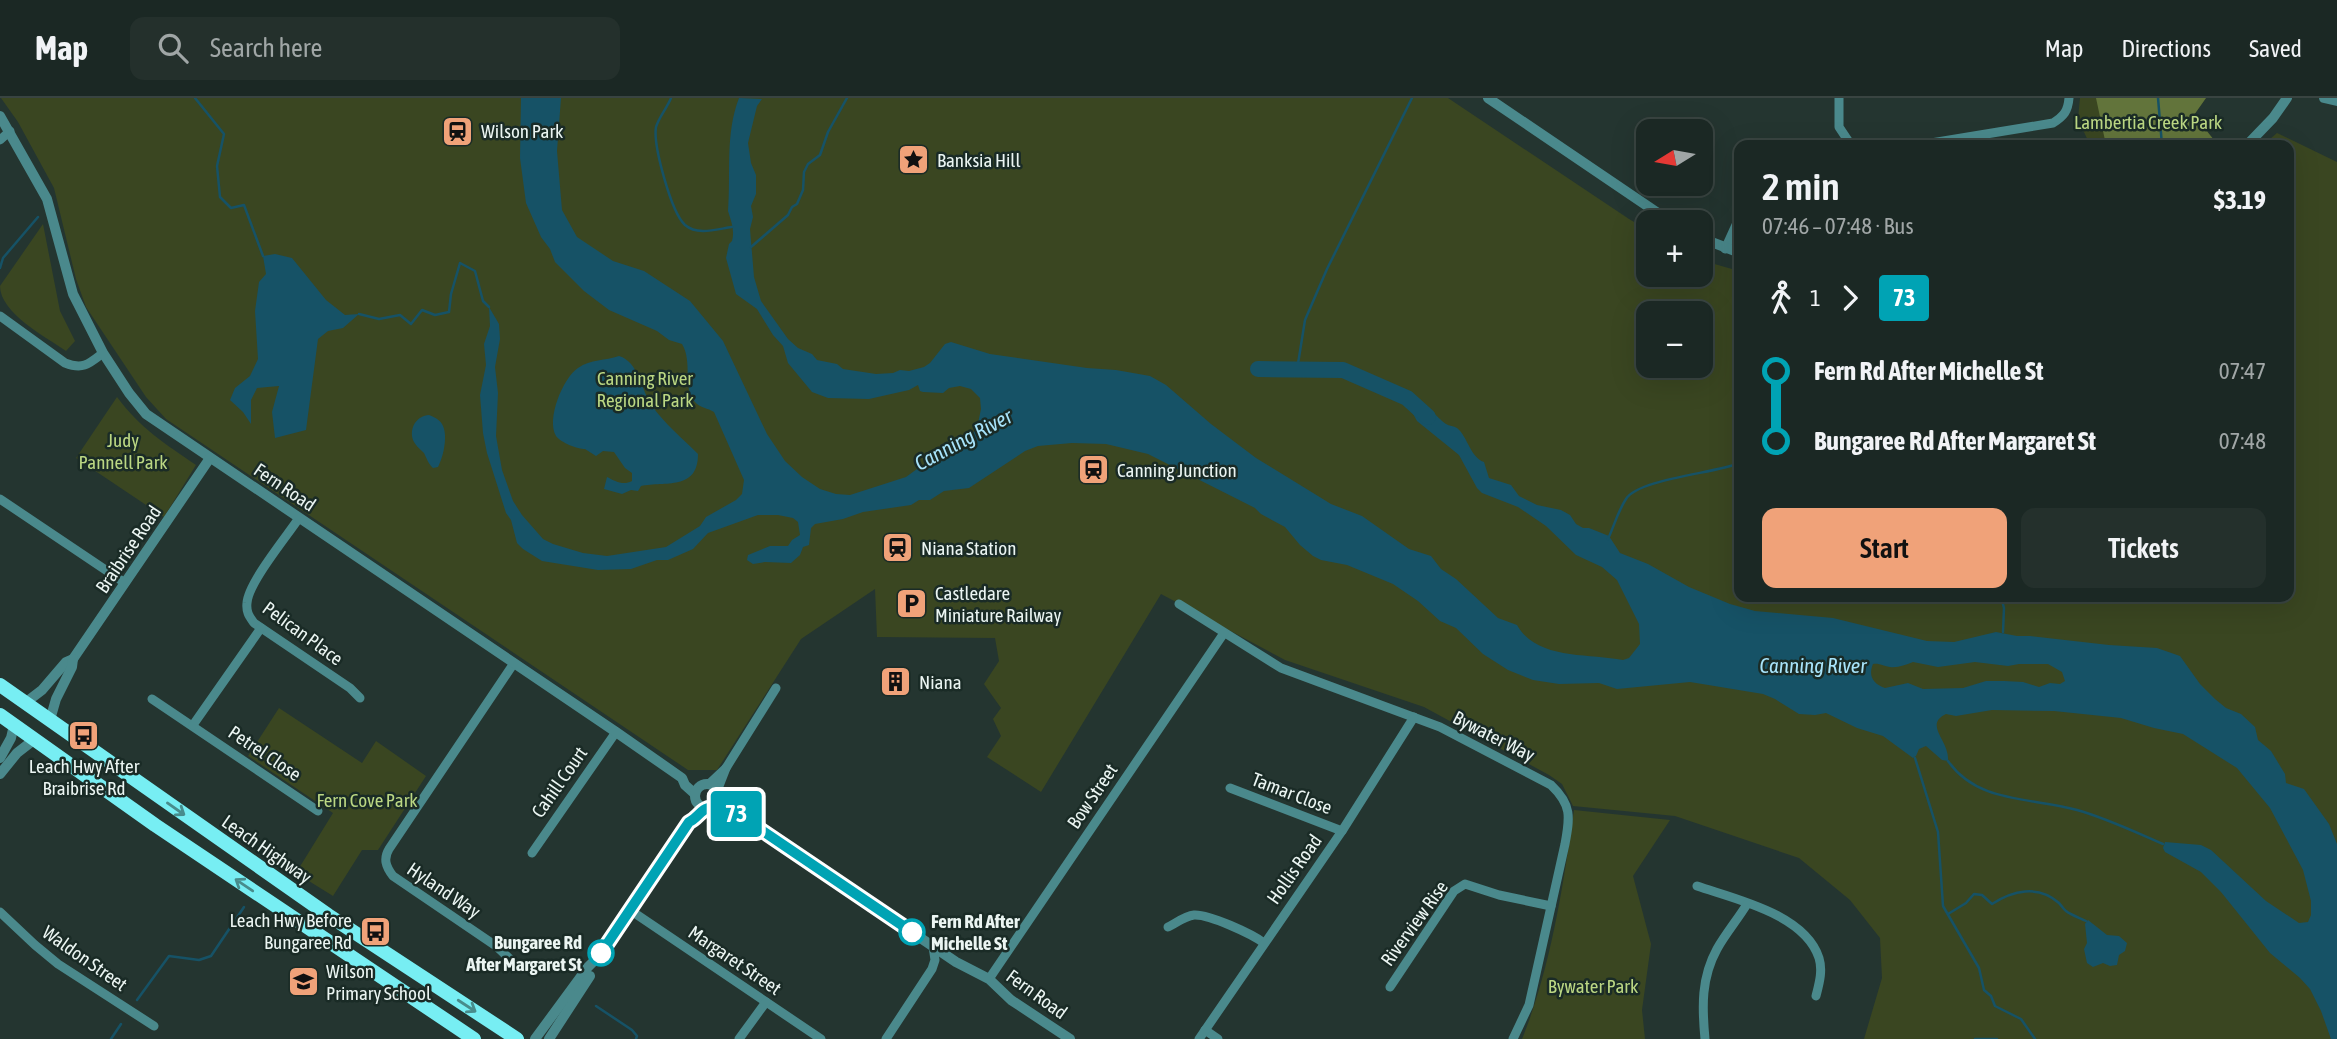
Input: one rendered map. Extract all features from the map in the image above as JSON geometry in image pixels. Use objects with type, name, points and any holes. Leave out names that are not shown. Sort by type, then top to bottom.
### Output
[{"type":"highway","name":"Leach Highway","points":[[0,685],[328,915],[517,1039]]},
{"type":"highway","points":[[0,715],[155,825],[474,1039]]},
{"type":"street","points":[[1488,98],[1653,210]]},
{"type":"street","points":[[1839,98],[1839,127],[1848,140]]},
{"type":"street","points":[[1982,140],[2053,124],[2068,110],[2069,98]]},
{"type":"street","points":[[2252,140],[2273,118],[2287,98]]},
{"type":"street","name":"Fern Road","points":[[0,116],[47,199],[73,294],[103,353],[146,414],[956,962],[989,979],[1011,1000],[1070,1039]]},
{"type":"street","points":[[0,140],[10,131]]},
{"type":"street","points":[[1725,248],[1734,229]]},
{"type":"street","points":[[1713,243],[1734,251]]},
{"type":"street","points":[[0,316],[65,363],[77,368],[90,363],[103,353]]},
{"type":"street","name":"Braibrise Road","points":[[50,720],[73,659],[211,458]]},
{"type":"street","points":[[0,499],[125,583]]},
{"type":"street","name":"Pelican Place","points":[[299,518],[251,587],[247,613],[254,623],[350,688],[360,698]]},
{"type":"street","name":"Bywater Way","points":[[1179,604],[1281,668],[1440,727],[1551,785],[1561,794],[1569,810],[1569,822],[1529,1005],[1513,1039]]},
{"type":"street","points":[[193,725],[261,628]]},
{"type":"street","name":"Bow Street","points":[[989,979],[1224,633]]},
{"type":"street","name":"Braibrise Road","points":[[25,703],[42,690],[66,662],[73,659]]},
{"type":"street","name":"Hyland Way","points":[[511,960],[496,946],[393,876],[387,869],[385,860],[389,849],[514,663]]},
{"type":"street","points":[[689,822],[695,819],[711,795],[776,688]]},
{"type":"street","name":"Petrel Close","points":[[152,699],[318,811]]},
{"type":"street","name":"Hollis Road","points":[[1199,1039],[1342,831],[1414,717]]},
{"type":"street","points":[[0,758],[11,737],[14,724]]},
{"type":"street","name":"Cahill Court","points":[[531,853],[616,732]]},
{"type":"street","points":[[0,774],[17,753],[35,739]]},
{"type":"street","name":"Fern Road","points":[[682,778],[700,806],[711,795]]},
{"type":"street","points":[[534,1039],[598,957],[689,822],[697,788],[711,795]]},
{"type":"street","name":"Tamar Close","points":[[1230,788],[1342,831]]},
{"type":"street","name":"Riverview Rise","points":[[1390,987],[1454,891],[1465,884],[1499,895],[1550,906]]},
{"type":"street","points":[[1697,886],[1773,912],[1793,924],[1808,939],[1819,958],[1821,977],[1816,996]]},
{"type":"street","points":[[1705,1039],[1705,979],[1718,947],[1747,904]]},
{"type":"street","name":"Margaret Street","points":[[630,910],[821,1039]]},
{"type":"street","name":"Waldon Street","points":[[0,912],[58,964],[155,1026]]},
{"type":"street","points":[[1168,928],[1189,917],[1201,916],[1248,933],[1264,943]]},
{"type":"street","points":[[886,1039],[932,970],[935,960],[933,946]]},
{"type":"street","points":[[549,1039],[594,970],[598,957]]},
{"type":"street","points":[[739,1039],[766,1002]]},
{"type":"street","points":[[1205,1030],[1217,1039]]},
{"type":"green space","name":"Canning River Regional Park","points":[[1,98],[1448,98],[1636,223],[1636,287],[1713,287],[1713,264],[1734,270],[1734,602],[2294,602],[2294,141],[2337,162],[2337,1039],[1864,1039],[1882,978],[1880,938],[1850,900],[1799,858],[1675,816],[1573,806],[1562,784],[1549,775],[1424,707],[1285,660],[1161,594],[1041,792],[987,757],[1001,736],[993,719],[1001,708],[984,684],[999,661],[995,638],[877,637],[875,589],[801,639],[717,770],[688,770],[166,419],[146,397],[86,307],[76,279],[54,188],[18,122]]},
{"type":"green space","name":"Lambertia Creek Park","points":[[2080,98],[2206,98],[2194,115],[2214,140],[2088,140],[2078,119]]},
{"type":"green space","name":"Lambertia Creek Park","points":[[2096,98],[2206,98],[2194,115],[2214,140],[2105,140]]},
{"type":"green space","name":"Canning River Regional Park","points":[[2277,133],[2291,140],[2269,140]]},
{"type":"green space","points":[[43,224],[60,311],[75,341],[66,351],[16,315],[2,296],[0,286]]},
{"type":"green space","name":"Judy Pannell Park","points":[[117,397],[144,427],[196,465],[164,517],[76,458]]},
{"type":"green space","name":"Fern Cove Park","points":[[279,708],[362,763],[376,741],[426,776],[378,850],[362,850],[333,896],[296,873],[333,813],[248,756]]},
{"type":"green space","name":"Bywater Park","points":[[1574,810],[1670,820],[1633,876],[1651,944],[1642,1010],[1645,1039],[1522,1039],[1548,955]]},
{"type":"water","name":"Canning River","points":[[521,98],[561,98],[557,151],[562,210],[577,237],[613,261],[644,271],[690,301],[723,341],[767,434],[785,461],[820,489],[836,494],[850,495],[906,477],[917,469],[929,468],[939,462],[964,443],[977,428],[980,398],[971,389],[960,386],[949,388],[943,393],[923,392],[918,385],[909,390],[869,399],[828,398],[812,392],[788,363],[783,346],[757,309],[736,294],[726,258],[733,233],[728,211],[730,140],[739,98],[762,99],[757,106],[748,143],[756,175],[750,229],[754,277],[761,301],[788,339],[798,348],[812,354],[817,360],[837,364],[843,369],[876,374],[924,367],[945,344],[951,342],[990,354],[1150,376],[1166,385],[1256,458],[1331,504],[1362,516],[1409,549],[1431,556],[1441,569],[1456,579],[1498,618],[1517,625],[1526,636],[1550,650],[1623,660],[1629,658],[1640,644],[1639,624],[1617,580],[1602,567],[1576,555],[1546,526],[1518,507],[1482,493],[1459,455],[1417,421],[1411,410],[1414,404],[1428,409],[1446,424],[1457,428],[1475,456],[1484,462],[1489,478],[1511,485],[1519,496],[1537,505],[1561,510],[1583,528],[1609,536],[1620,553],[1730,604],[1755,611],[1833,618],[1927,641],[1954,642],[1996,632],[2157,648],[2180,656],[2200,684],[2215,699],[2226,708],[2241,714],[2255,727],[2258,740],[2271,751],[2285,774],[2286,783],[2304,789],[2329,824],[2337,844],[2337,1039],[2331,1039],[2310,989],[2270,953],[2221,892],[2201,872],[2165,852],[2165,842],[2201,845],[2211,850],[2266,901],[2299,923],[2308,922],[2311,901],[2303,870],[2270,808],[2237,768],[2183,734],[2121,718],[2054,711],[1992,710],[1956,716],[1946,714],[1940,718],[1937,728],[1948,754],[1948,761],[1942,760],[1926,746],[1919,749],[1913,758],[1883,736],[1857,728],[1826,713],[1799,714],[1763,694],[1690,682],[1617,689],[1599,683],[1559,684],[1533,680],[1508,670],[1483,654],[1456,628],[1440,621],[1418,601],[1393,584],[1347,565],[1313,556],[1285,527],[1255,508],[1148,454],[1106,444],[1038,446],[1025,451],[969,488],[944,491],[930,500],[919,500],[911,505],[863,512],[815,524],[811,528],[809,545],[803,547],[800,555],[791,563],[753,564],[747,560],[748,555],[770,546],[788,546],[800,535],[798,522],[793,518],[778,515],[758,515],[708,533],[693,549],[668,560],[657,560],[631,569],[598,570],[542,561],[517,543],[487,453],[480,395],[486,365],[484,344],[490,326],[489,307],[499,324],[500,339],[495,367],[498,393],[496,436],[502,470],[513,501],[543,539],[583,553],[607,556],[666,547],[700,526],[706,517],[736,500],[742,494],[744,480],[714,412],[699,406],[691,396],[687,359],[682,344],[609,310],[584,291],[555,262],[526,203],[520,158]],"holes":[[[1913,662],[1938,667],[1975,662],[2008,666],[2048,664],[2062,672],[2065,681],[2039,687],[2023,682],[1986,681],[1963,688],[1923,689],[1908,683],[1885,688],[1877,684],[1871,676],[1873,664],[1896,667]]]},
{"type":"water","points":[[275,254],[292,258],[326,300],[345,315],[359,314],[343,328],[328,331],[318,339],[306,430],[275,438],[272,412],[279,386],[257,388],[251,400],[251,424],[230,400],[235,388],[250,376],[258,359],[255,311],[259,282],[266,274],[263,256]]},
{"type":"water","points":[[619,356],[631,364],[648,400],[657,412],[698,454],[697,466],[686,479],[641,486],[638,491],[631,490],[622,494],[604,489],[607,477],[622,483],[632,481],[632,473],[614,452],[603,451],[596,456],[556,436],[553,429],[555,410],[562,389],[572,373],[588,363]]},
{"type":"water","points":[[429,415],[441,422],[445,436],[440,463],[433,468],[415,444],[412,435],[415,423]]},
{"type":"water","points":[[2088,920],[2107,935],[2119,936],[2127,943],[2125,951],[2119,955],[2117,965],[2103,963],[2093,967],[2087,963],[2084,949],[2087,943],[2085,924]]},
{"type":"waterway","points":[[195,98],[224,134],[217,166],[220,197],[231,208],[244,205],[263,256]]},
{"type":"waterway","points":[[671,98],[657,123],[656,136],[664,178],[674,207],[685,225],[690,228],[708,231],[732,227]]},
{"type":"waterway","points":[[751,247],[797,204],[803,190],[804,172],[808,164],[820,155],[828,132],[847,98]]},
{"type":"waterway","points":[[1297,370],[1305,320],[1327,269],[1412,98]]},
{"type":"waterway","points":[[2158,98],[2162,140]]},
{"type":"waterway","points":[[0,268],[3,258],[38,217]]},
{"type":"waterway","points":[[359,314],[379,319],[400,315],[411,324],[422,310],[435,315],[449,312],[460,263],[475,271],[483,301],[489,307]]},
{"type":"waterway","points":[[1258,369],[1343,370],[1407,398],[1428,417]]},
{"type":"waterway","points":[[1608,539],[1623,504],[1633,492],[1661,481],[1734,465]]},
{"type":"waterway","points":[[2002,602],[2003,632]]},
{"type":"waterway","points":[[1915,758],[1938,832],[1943,906],[1979,968],[1984,990],[1991,996],[1995,1006],[2021,1019],[2035,1039]]},
{"type":"waterway","points":[[1948,761],[1960,775],[1990,792],[2088,813],[2163,844]]},
{"type":"waterway","points":[[1948,914],[1966,903],[1974,894],[1982,895],[1992,904],[2016,893],[2034,892],[2051,897],[2068,912],[2086,921]]},
{"type":"waterway","points":[[137,1000],[169,956],[199,960],[211,956],[244,907]]},
{"type":"waterway","points":[[596,1006],[632,1030],[637,1036],[636,1039]]},
{"type":"waterway","points":[[111,1039],[121,1024]]},
{"type":"waterway","points":[[1975,1039],[1997,1039]]},
{"type":"bus line","name":"73","points":[[601,953],[689,822],[706,808],[713,806],[739,815],[912,932]]},
{"type":"place","name":"Wilson Park","points":[[458,131]]},
{"type":"place","name":"Banksia Hill","points":[[914,160]]},
{"type":"place","name":"Canning Junction","points":[[1094,470]]},
{"type":"place","name":"Niana Station","points":[[898,548]]},
{"type":"place","name":"Castledare Miniature Railway","points":[[912,604]]},
{"type":"place","name":"Niana","points":[[896,682]]},
{"type":"place","name":"Leach Hwy After Braibrise Rd","points":[[84,735]]},
{"type":"place","name":"Leach Hwy Before Bungaree Rd","points":[[375,931]]},
{"type":"place","name":"Fern Rd After Michelle St","points":[[912,932]]},
{"type":"place","name":"Bungaree Rd After Margaret St","points":[[601,953]]},
{"type":"place","name":"Wilson Primary School","points":[[303,982]]}]
